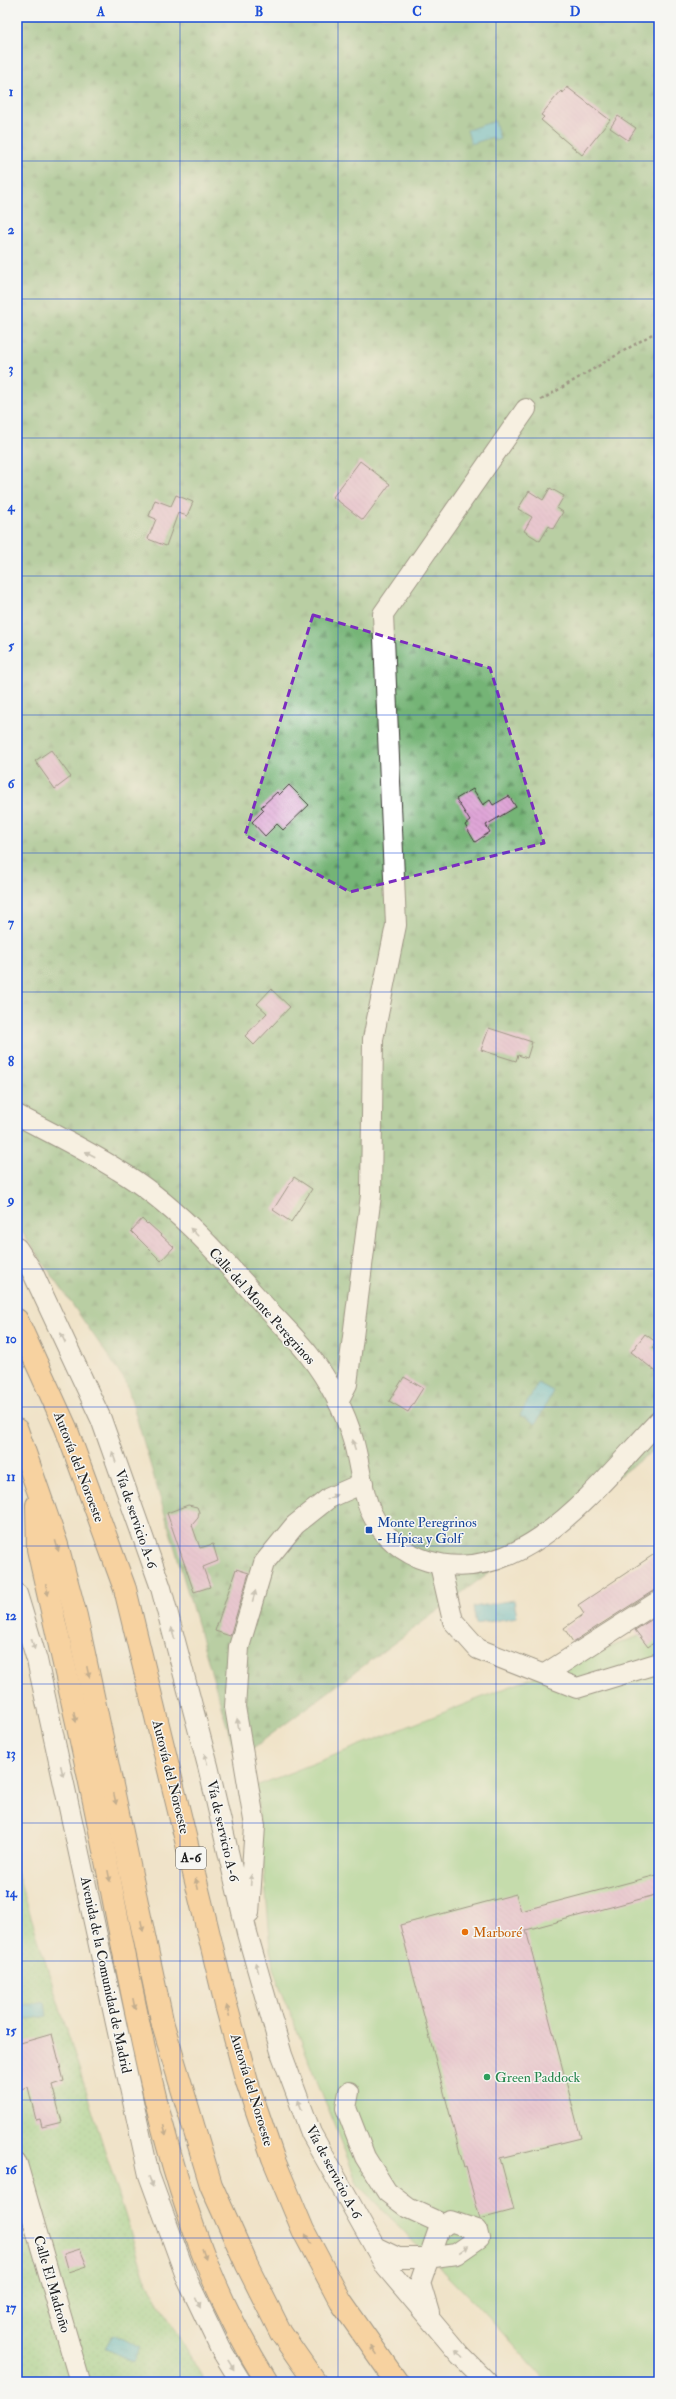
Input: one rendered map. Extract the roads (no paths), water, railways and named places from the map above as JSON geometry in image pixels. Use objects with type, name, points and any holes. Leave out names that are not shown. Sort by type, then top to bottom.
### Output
[{"type":"highway","name":"Autovía del Noroeste","points":[[17,1320],[66,1428],[125,1589],[226,2004],[247,2082],[273,2158],[303,2230],[341,2302],[396,2382]]},
{"type":"highway","points":[[17,1430],[37,1482],[57,1545],[76,1616],[164,2025],[211,2185],[247,2265],[281,2333],[315,2382]]},
{"type":"highway","points":[[37,1482],[38,1549],[102,1838],[138,2022],[174,2169],[209,2269],[242,2339],[267,2382]]},
{"type":"street","points":[[338,1401],[347,1384],[371,1194],[373,1039],[396,925],[383,614],[526,409]]},
{"type":"street","name":"Calle del Monte Peregrinos","points":[[17,1115],[119,1170],[170,1208],[236,1273],[310,1356],[338,1401],[353,1439],[369,1510],[377,1524],[390,1539],[412,1556],[440,1564],[467,1565],[493,1561],[534,1542],[569,1515],[657,1427]]},
{"type":"street","name":"Vía de servicio A-6","points":[[17,1248],[32,1271],[101,1420],[161,1588],[208,1766],[247,1933],[282,2055],[311,2133],[386,2267],[460,2355],[487,2382]]},
{"type":"street","points":[[247,1933],[255,1826],[235,1707],[239,1647],[264,1563],[295,1525],[329,1498],[363,1483]]},
{"type":"street","points":[[440,1564],[453,1621],[478,1649],[545,1674],[577,1688],[659,1662]]},
{"type":"street","name":"Avenida de la Comunidad de Madrid","points":[[17,1594],[37,1660],[149,2175],[187,2279],[220,2348],[241,2382]]},
{"type":"street","points":[[545,1674],[659,1601]]},
{"type":"street","points":[[348,2092],[346,2108],[365,2157],[387,2192],[408,2208],[445,2225]]},
{"type":"street","name":"Calle El Madroño","points":[[17,2164],[80,2382]]},
{"type":"street","points":[[375,2247],[398,2258],[427,2258],[456,2254],[479,2238],[477,2230],[450,2221],[439,2229],[427,2258],[420,2283],[432,2322]]},
{"type":"water","points":[[495,121],[500,139],[494,141],[493,137],[471,144],[467,130]]},
{"type":"water","points":[[538,1383],[553,1391],[536,1424],[520,1415]]},
{"type":"water","points":[[514,1600],[517,1617],[476,1624],[473,1607]]},
{"type":"water","points":[[45,2002],[47,2016],[18,2021],[17,2006]]},
{"type":"water","points":[[113,2334],[140,2348],[133,2362],[105,2348]]},
{"type":"place","name":"Monte Peregrinos - Hípica y Golf","points":[[369,1530]]},
{"type":"place","name":"Marboré","points":[[465,1932]]},
{"type":"place","name":"Green Paddock","points":[[487,2077]]}]
